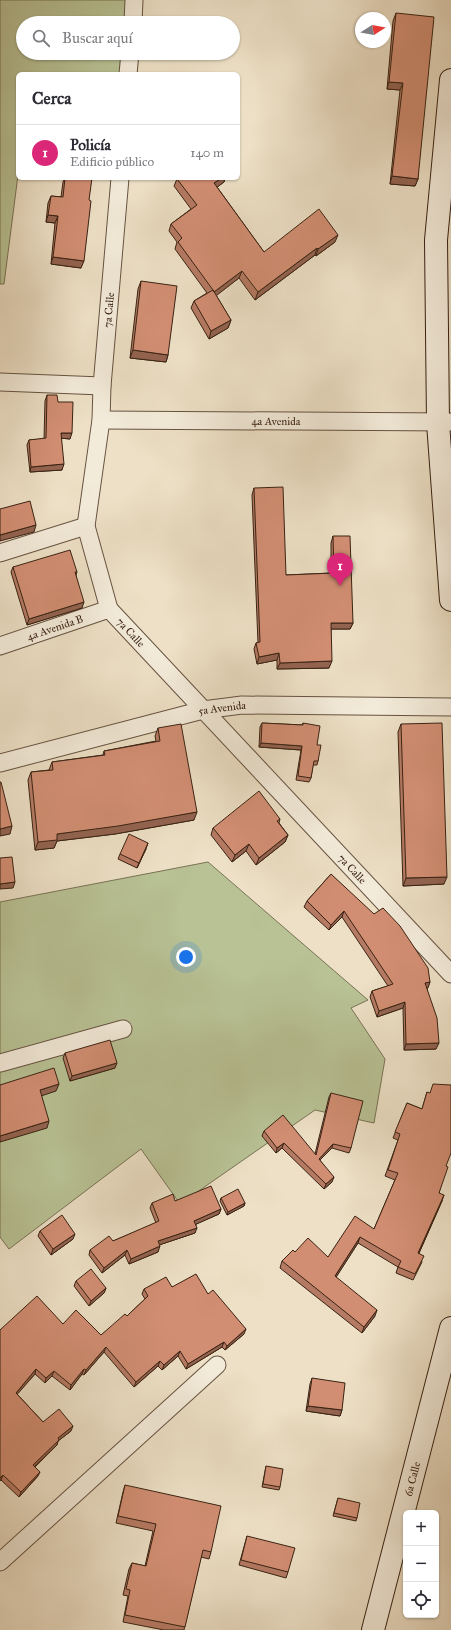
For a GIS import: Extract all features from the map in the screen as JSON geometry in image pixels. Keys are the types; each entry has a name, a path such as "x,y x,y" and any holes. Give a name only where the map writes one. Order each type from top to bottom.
{"main road":[{"path":"451,80 436,240 451,600"},
{"name":"6a Calle","path":"373,1630 451,1328"}],"street":[{"path":"133,16 134,0"},
{"path":"128,72 129,60"},
{"name":"7a Calle","path":"120,180 102,386 101,420 86,526 109,609 451,974"},
{"path":"0,382 102,386"},
{"name":"4a Avenida","path":"101,420 444,422"},
{"path":"0,553 86,526"},
{"name":"4a Avenida B","path":"0,646 109,609"},
{"name":"5a Avenida","path":"0,762 203,710 242,705 451,706"},
{"path":"0,1064 123,1029"},
{"path":"0,1562 217,1365"}],"green space":[{"path":"0,0 131,0 129,16 16,16 16,60 123,60 122,72 16,72 16,180 17,180 4,284 0,284"},
{"path":"208,862 368,1000 351,1008 385,1059 374,1123 315,1110 180,1204 141,1149 9,1249 0,1237 0,902"}],"building":[{"path":"396,13 434,17 418,179 392,176 403,83 389,82"},
{"path":"65,180 92,180 89,200 91,201 84,261 53,257 58,216 48,215 51,196 63,197"},
{"path":"178,180 219,180 214,183 264,252 319,209 338,235 318,249 317,248 258,292 242,271 214,292 231,320 211,331 194,301 213,290 178,242 182,238 171,224 197,205"},
{"path":"141,281 177,286 168,355 133,350"},
{"path":"47,395 57,395 58,402 73,402 72,433 61,433 64,464 31,467 29,440 46,438"},
{"path":"283,487 286,575 334,573 333,536 350,536 353,623 331,623 332,661 280,663 279,653 259,657 256,643 260,642 254,488"},
{"path":"30,501 36,525 0,535 0,509"},
{"path":"70,550 84,602 29,619 13,567"},
{"path":"262,723 303,725 303,723 320,726 317,745 321,745 318,761 314,761 311,778 298,776 302,746 261,743"},
{"path":"442,723 447,877 406,878 401,724"},
{"path":"181,724 197,812 118,826 57,834 57,840 38,842 31,772 53,770 52,762 105,755 104,751 160,741 158,728"},
{"path":"0,782 12,826 0,829"},
{"path":"259,791 280,819 277,821 288,835 259,858 249,844 235,855 213,828"},
{"path":"129,834 148,843 139,863 120,854"},
{"path":"12,857 15,882 0,884 0,858"},
{"path":"331,874 374,914 383,908 400,926 428,968 430,982 425,983 437,1018 439,1043 406,1044 405,1002 379,1011 372,991 393,984 344,911 331,925 307,901"},
{"path":"110,1040 117,1063 72,1076 65,1053"},
{"path":"54,1068 59,1084 40,1090 49,1121 0,1136 0,1085"},
{"path":"433,1084 451,1085 451,1153 439,1193 444,1195 418,1253 424,1256 415,1274 398,1267 401,1261 360,1237 335,1276 377,1310 364,1327 282,1261 293,1250 295,1252 308,1238 328,1257 355,1216 374,1229 398,1173 388,1170 400,1134 395,1132 407,1103 422,1109 427,1092 430,1093"},
{"path":"331,1093 363,1101 351,1148 333,1144 319,1159 334,1177 326,1184 284,1143 277,1148 264,1131 283,1115 316,1155"},
{"path":"211,1186 221,1209 194,1221 197,1228 158,1241 160,1246 131,1259 127,1250 104,1268 90,1250 109,1236 113,1241 159,1221 152,1203 173,1194 175,1201"},
{"path":"238,1189 245,1203 228,1212 221,1198"},
{"path":"62,1215 75,1234 53,1249 40,1231"},
{"path":"91,1269 106,1288 91,1301 76,1281"},
{"path":"196,1274 208,1294 213,1290 246,1329 227,1346 224,1342 188,1364 180,1351 164,1365 160,1361 136,1382 106,1347 86,1370 84,1369 71,1385 54,1371 46,1378 36,1369 16,1393 43,1422 59,1409 73,1426 58,1438 59,1440 33,1465 40,1472 21,1492 3,1475 0,1478 0,1330 37,1296 63,1324 76,1310 101,1335 125,1314 127,1316 148,1296 144,1289 166,1277 172,1287"},
{"path":"312,1378 345,1383 342,1410 308,1406"},
{"path":"266,1466 283,1469 280,1487 263,1484"},
{"path":"125,1485 221,1506 211,1552 203,1550 185,1627 125,1615 130,1590 126,1589 132,1563 146,1566 156,1524 118,1516"},
{"path":"338,1498 360,1503 357,1518 334,1513"},
{"path":"247,1536 295,1548 288,1572 241,1560"}],"place":[{"name":"Policía","path":"340,586"}]}
